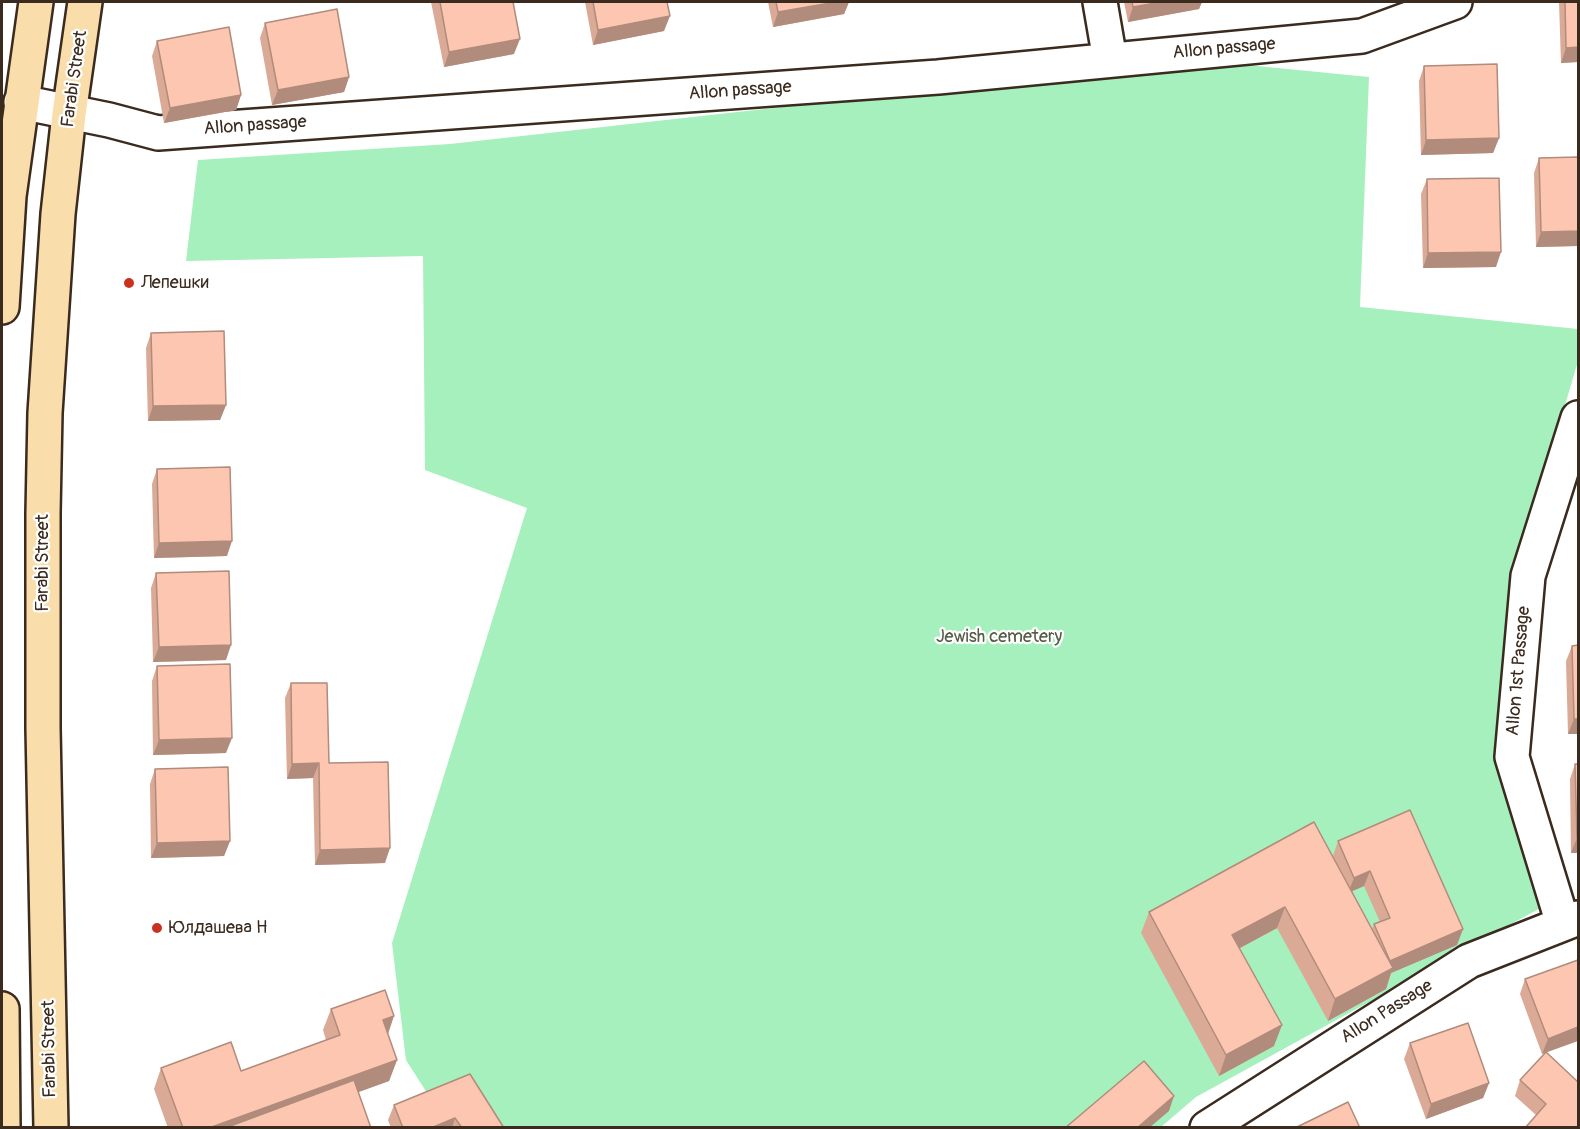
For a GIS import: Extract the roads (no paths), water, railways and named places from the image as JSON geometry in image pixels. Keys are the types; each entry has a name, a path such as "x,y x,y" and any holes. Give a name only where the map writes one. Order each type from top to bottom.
{"main road":[{"path":"2,307 9,196 36,2"},
{"name":"Farabi Street","path":"51,1128 43,728 43,513 50,314 58,214 85,2"},
{"path":"2,1009 3,1128"}],"street":[{"path":"1100,2 1110,60"},
{"name":"Allon passage","path":"21,102 69,114 109,120 158,133 938,77 1362,36 1453,2"},
{"name":"Allon 1st Passage","path":"1571,921 1512,757 1528,576 1578,418"},
{"name":"Allon Passage","path":"1207,1128 1469,961 1571,921"}],"place":[{"name":"Лепешки","path":"129,283"},
{"name":"Юлдашева Н","path":"157,928"}],"park label":[{"name":"Jewish cemetery","path":"999,637"}]}
